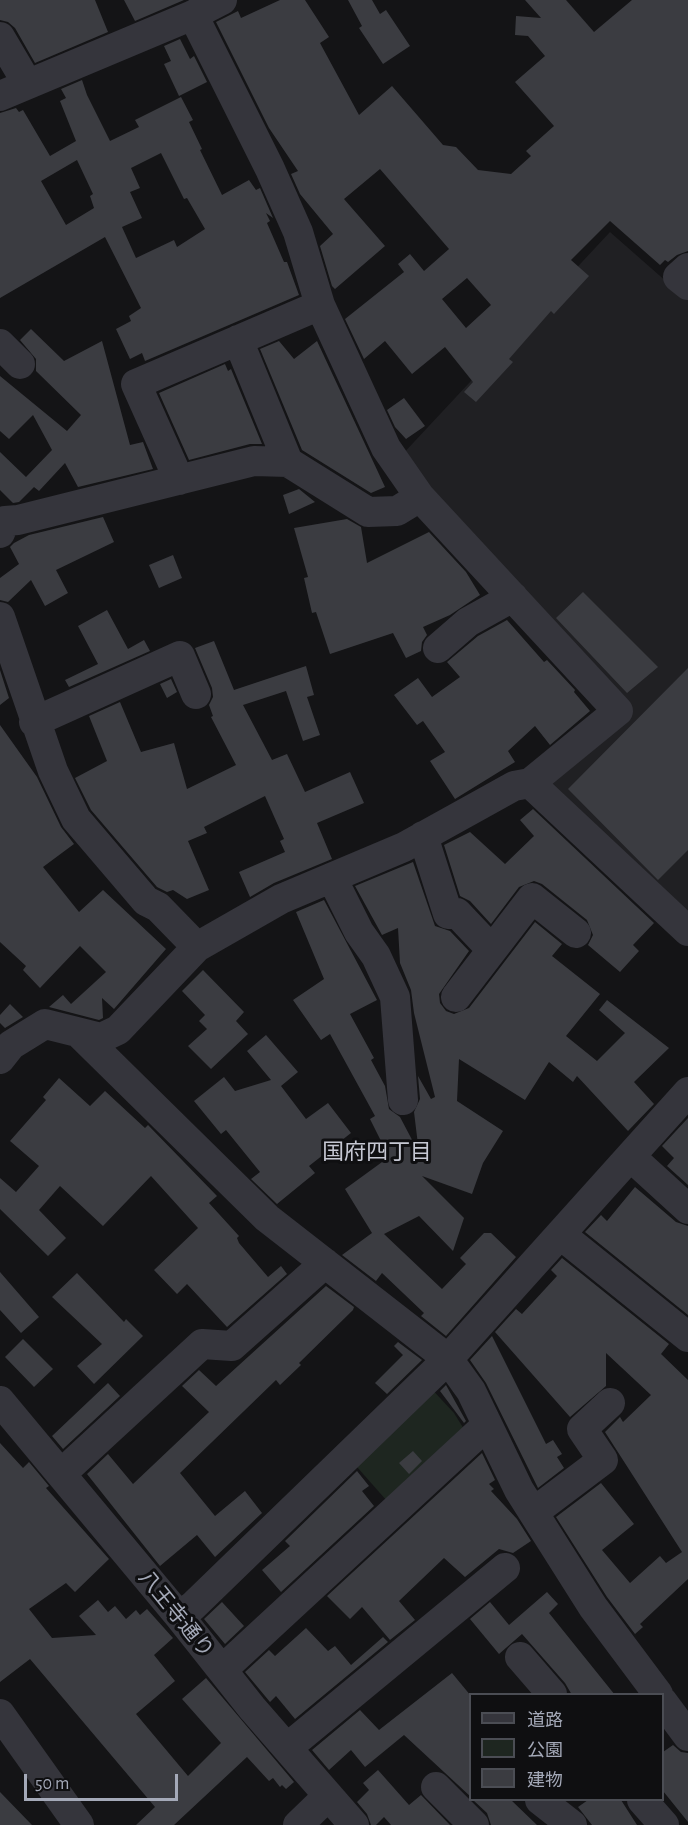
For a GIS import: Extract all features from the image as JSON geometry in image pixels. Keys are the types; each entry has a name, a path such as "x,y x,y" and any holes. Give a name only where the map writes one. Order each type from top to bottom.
{"street":[{"path":"0,96 193,15 222,0"},
{"path":"0,1059 11,1046 45,1024 101,1038 118,1030 197,947 281,899 404,848 514,786 530,783 618,711 420,497 386,448 320,305 298,232 275,180 193,15"},
{"path":"0,37 27,83"},
{"path":"688,268 678,277 688,285"},
{"path":"179,480 136,384 320,305"},
{"path":"238,340 288,462"},
{"path":"2,523 254,460 288,462 368,512 397,511 420,497"},
{"path":"438,648 468,622 513,597"},
{"path":"0,617 34,722 53,771 76,819 146,901 158,907 197,947"},
{"path":"34,722 180,656 196,694"},
{"path":"530,783 688,931"},
{"path":"423,836 448,914 457,913 492,950"},
{"path":"332,878 358,932 376,956 395,997 403,1100"},
{"path":"456,997 532,898 576,933"},
{"path":"79,1033 267,1218 448,1359 471,1390 519,1490 593,1608 657,1693"},
{"path":"179,1616 193,1606 448,1359 688,1092"},
{"path":"631,1157 688,1209"},
{"path":"561,1235 688,1337"},
{"path":"61,1474 202,1344 232,1346 325,1263"},
{"name":"八王寺通り","path":"0,1401 286,1748 354,1825"},
{"path":"534,1512 603,1460 582,1429 610,1403"},
{"path":"222,1670 488,1425"},
{"path":"286,1748 505,1568"},
{"path":"520,1657 550,1693"},
{"path":"664,1702 688,1736"},
{"path":"0,1714 79,1825"},
{"path":"436,1787 474,1825"},
{"path":"298,1825 328,1796"},
{"path":"541,1801 572,1825"},
{"path":"643,1801 664,1825"}],"shaded area":[{"path":"610,232 676,290 688,297 688,923 538,778 626,711 400,457"}],"green space":[{"path":"427,1384 454,1413 467,1434 387,1501 349,1458"}],"building":[{"path":"0,0 95,0 108,32 35,63 15,28 8,22 0,20"},
{"path":"124,0 184,0 135,21"},
{"path":"280,0 305,0 329,37 320,43 359,115 392,86 443,145 456,147 478,170 511,174 531,156 526,151 554,126 515,82 545,56 528,36 515,35 516,16 541,18 525,0 566,0 594,32 632,0 688,0 688,251 668,262 665,260 660,265 610,221 571,260 589,276 554,314 551,311 509,359 513,362 476,402 464,392 473,382 445,347 412,374 385,341 364,359 345,319 404,272 398,264 410,254 424,271 449,249 380,169 344,199 385,246 335,289 332,286 320,246 333,234 300,194 291,174 298,171 269,128 216,22 238,11 241,18","holes":["467,278 491,305 466,328 442,299"]},
{"path":"348,0 372,0 380,14 386,10 410,46 383,64 359,28 362,26"},
{"path":"180,39 190,59 194,56 207,82 179,96 164,64 171,61 164,46"},
{"path":"82,80 110,141 139,127 135,120 181,97 193,120 189,122 202,149 200,150 222,195 249,180 256,190 260,188 273,218 266,213 270,221 267,223 284,262 287,262 299,295 145,361 142,353 130,359 116,329 131,321 129,316 141,308 105,237 0,298 0,113 16,108 19,112 23,110 50,156 76,141 60,101 66,98 61,89","holes":["161,153 184,199 187,198 205,229 177,247 174,240 136,258 122,227 142,218 130,192 140,188 131,168","77,160 93,194 90,196 94,208 66,225 41,181"]},
{"path":"31,329 64,361 102,341 130,445 143,442 153,469 78,487 65,463 39,491 34,487 19,502 13,503 0,490 0,452 26,477 52,450 33,415 9,439 0,431 0,376 67,431 81,415 36,371 36,359 20,340"},
{"path":"279,341 294,359 317,341 385,487 371,493 302,450 260,349"},
{"path":"225,364 228,371 231,369 262,444 250,444 189,460 159,393"},
{"path":"404,398 425,426 406,439 395,427 387,410"},
{"path":"299,489 315,502 289,514 283,495"},
{"path":"103,517 114,542 56,570 68,593 45,606 31,580 8,602 0,600 0,578 19,564 10,547 14,543 29,535"},
{"path":"347,519 361,527 367,563 429,532 466,572 480,595 450,615 423,627 427,635 422,642 421,651 406,658 393,633 330,654 316,612 312,613 304,578 308,577 294,528"},
{"path":"173,555 182,578 159,588 149,565"},
{"path":"583,592 658,667 627,693 556,618"},
{"path":"107,610 128,649 144,640 150,651 69,687 65,680 98,664 78,626"},
{"path":"507,620 544,662 547,660 575,690 574,692 590,711 550,745 535,726 508,751 515,762 455,799 430,761 445,752 423,721 417,725 394,695 418,678 432,697 460,677 447,662 478,636"},
{"path":"214,641 234,690 306,666 314,695 307,697 320,735 303,741 286,691 243,705 272,760 287,754 305,792 350,772 364,803 317,823 332,859 274,883 250,897 239,872 285,852 280,841 284,839 265,796 204,827 207,833 188,841 209,890 187,899 173,890 167,892 157,887 91,810 75,778 107,761 89,716 120,702 141,752 174,743 187,789 236,765 211,717 213,716 209,705 213,697 212,688 195,648"},
{"path":"688,668 688,850 658,880 568,789"},
{"path":"0,670 9,698 0,705"},
{"path":"171,679 177,692 167,698 160,684"},
{"path":"0,725 37,777 61,827 74,844 43,867 79,912 103,890 166,949 114,1009 102,998 103,1018 99,1020 49,1007 63,995 71,1004 106,972 80,946 40,988 23,970 26,966 0,942"},
{"path":"533,809 654,923 633,945 639,951 620,972 588,945 593,935 587,920 542,884 534,881 519,887 491,924 470,901 460,896 444,845 470,832 505,864 534,836 520,820"},
{"path":"413,862 435,926 450,931 469,951 439,994 440,1003 446,1011 454,1014 469,1008 535,922 562,944 552,956 600,994 566,1036 597,1061 625,1033 599,1010 607,1000 669,1048 634,1082 654,1104 628,1131 577,1076 573,1082 549,1062 525,1100 459,1059 457,1101 503,1131 483,1163 472,1194 422,1176 464,1218 453,1251 419,1216 384,1234 442,1289 466,1264 460,1258 484,1233 491,1233 516,1257 446,1336 421,1316 424,1313 382,1273 376,1281 342,1255 372,1233 345,1189 389,1157 370,1119 375,1116 330,1034 321,1040 293,1000 324,979 296,912 324,900 377,1000 350,1014 374,1058 371,1060 385,1086 389,1109 400,1117 419,1153 414,1112 420,1099 418,1076 431,1099 435,1097 414,1013 411,990 400,963 398,928 382,935 355,886"},
{"path":"203,970 244,1012 236,1021 248,1034 211,1069 188,1046 207,1029 199,1021 205,1015 182,991"},
{"path":"10,1004 23,1017 5,1028 0,1023 0,1015"},
{"path":"266,1035 298,1072 281,1086 306,1119 328,1103 351,1133 309,1166 315,1173 277,1204 251,1179 260,1172 226,1130 221,1134 194,1101 224,1077 235,1091 271,1080 247,1051"},
{"path":"59,1078 90,1106 105,1091 145,1128 148,1125 217,1196 209,1203 239,1236 237,1238 239,1243 268,1277 281,1266 287,1274 227,1327 187,1284 177,1294 154,1270 198,1228 151,1176 103,1226 60,1186 39,1210 66,1238 48,1256 0,1209 0,1178 16,1192 39,1166 10,1141 46,1100 43,1097"},
{"path":"688,1118 688,1185 667,1166 674,1158 662,1146"},
{"path":"635,1187 676,1222 688,1226 688,1315 585,1232 601,1215 607,1221"},
{"path":"562,1258 669,1344 661,1354 688,1380 688,1579 640,1624 643,1627 635,1634 607,1597 556,1517 601,1483 634,1524 602,1550 630,1583 660,1556 666,1563 682,1552 605,1432 620,1417 623,1422 651,1395 606,1353 606,1386 570,1417 495,1332 516,1309 522,1314 557,1276 551,1270"},
{"path":"0,1272 39,1317 21,1333 0,1310"},
{"path":"77,1273 124,1322 126,1319 143,1336 94,1384 77,1366 102,1344 52,1297"},
{"path":"326,1286 354,1307 353,1310 280,1385 276,1380 180,1473 215,1516 245,1491 262,1513 215,1557 197,1535 160,1566 87,1474 108,1454 133,1484 209,1412 182,1386 199,1370 216,1386"},
{"path":"492,1336 546,1444 553,1440 562,1454 557,1457 564,1468 538,1488 486,1383 470,1360"},
{"path":"23,1339 53,1369 34,1387 5,1357"},
{"path":"398,1342 422,1360 387,1394 375,1383 403,1355 394,1346"},
{"path":"108,1383 120,1396 63,1449 52,1436"},
{"path":"446,1385 466,1421 464,1423 440,1391"},
{"path":"0,1443 23,1468 29,1462 49,1486 46,1488 109,1559 75,1592 66,1583 29,1609 52,1638 96,1635 79,1616 98,1600 108,1612 115,1606 126,1619 136,1610 140,1615 147,1609 173,1638 154,1655 175,1681 136,1714 188,1776 221,1743 182,1699 206,1678 294,1782 286,1789 282,1785 280,1787 273,1778 269,1781 247,1757 174,1825 136,1825 155,1807 30,1659 0,1682"},
{"path":"413,1451 422,1461 409,1474 399,1463"},
{"path":"482,1453 495,1480 489,1484 494,1489 491,1491 517,1519 531,1541 513,1553 499,1549 465,1577 444,1558 399,1601 415,1620 390,1640 362,1607 350,1619 327,1596"},
{"path":"357,1471 369,1486 362,1491 374,1506 281,1592 262,1570 290,1546 285,1541"},
{"path":"547,1592 558,1604 549,1613 613,1693 571,1693 565,1683 522,1634 499,1654 470,1619 490,1602 509,1625"},
{"path":"222,1602 244,1626 225,1644 204,1619"},
{"path":"306,1628 328,1651 335,1646 351,1665 383,1637 388,1642 295,1719 276,1696 270,1702 245,1672 269,1650 275,1656"},
{"path":"452,1673 469,1694 469,1795 404,1735 365,1767 351,1750 329,1770 312,1750 360,1710 379,1730"},
{"path":"673,1745 681,1752 688,1753 688,1822 664,1792 664,1751"},
{"path":"378,1770 409,1805 421,1795 450,1825 391,1825 384,1817 376,1825 371,1825 367,1814 357,1802 369,1790 363,1783"},
{"path":"0,1792 32,1825 0,1825"},
{"path":"474,1801 512,1801 537,1825 491,1825 487,1813"},
{"path":"587,1801 622,1801 637,1825 592,1825 578,1807"}],"district":[{"name":"国府四丁目","path":"377,1152"}]}
